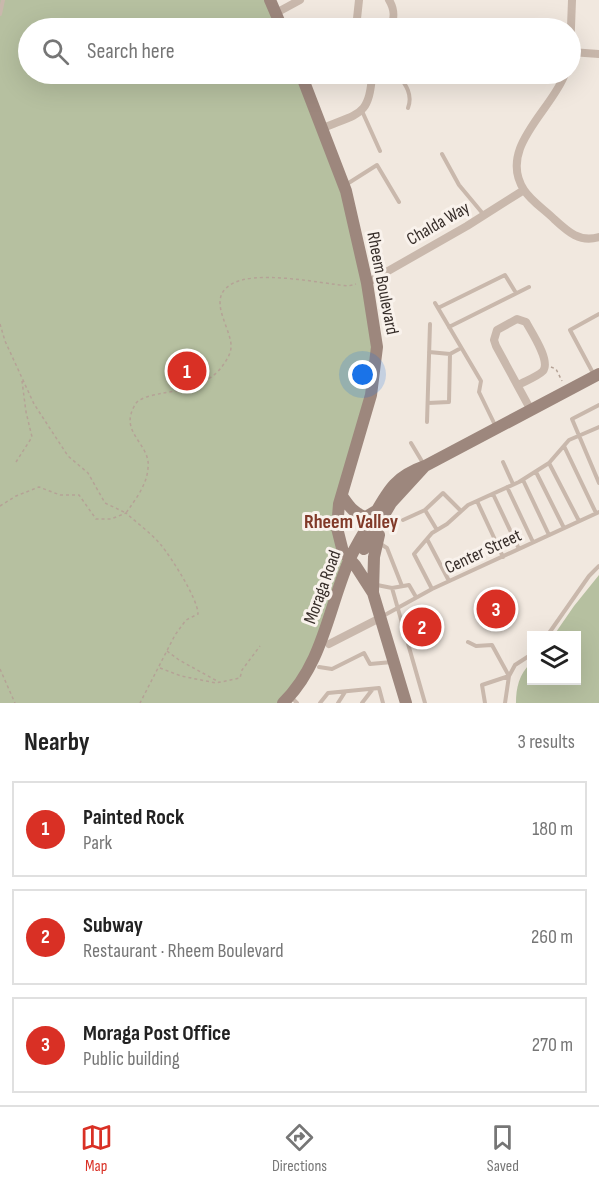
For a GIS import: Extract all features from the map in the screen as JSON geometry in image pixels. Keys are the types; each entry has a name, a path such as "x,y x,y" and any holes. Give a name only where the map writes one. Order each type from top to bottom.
{"main road":[{"name":"Rheem Boulevard","path":"305,84 344,186 377,347 373,385 342,496 337,528 343,552 374,589 380,618 406,703"},
{"name":"Moraga Road","path":"292,701 319,649 352,562 380,515 393,485 407,473 425,466 597,375"},
{"path":"342,496 358,515 366,517 380,515 373,570 374,589"},
{"name":"Moraga Road","path":"292,701 312,680 329,644 352,562"}],"street":[{"path":"275,4 300,0"},
{"path":"357,18 359,0"},
{"path":"572,0 572,18"},
{"path":"390,1 394,18"},
{"path":"581,53 599,54"},
{"path":"323,128 362,111 371,94 372,84"},
{"path":"559,84 520,146 517,171 524,190 560,225 578,238 599,237"},
{"name":"Chalda Way","path":"363,283 524,190"},
{"path":"518,385 541,373 545,368 546,359 526,322 517,319 497,330 494,340 531,410"},
{"path":"329,644 380,618"}],"lane":[{"path":"0,14 3,0"},
{"path":"404,84 411,100 408,108"},
{"path":"362,111 380,151"},
{"path":"442,154 459,185 484,215"},
{"path":"344,186 377,165 399,202"},
{"path":"438,308 505,274 516,293"},
{"path":"449,327 529,286"},
{"path":"435,303 481,381 479,392 497,428"},
{"path":"597,375 570,330 599,314"},
{"path":"427,422 430,324"},
{"path":"429,352 450,354 461,348"},
{"path":"428,402 449,402 450,354"},
{"path":"599,405 572,419 599,483"},
{"path":"432,590 414,554 427,539 477,501 523,480 549,463 569,440 599,427"},
{"path":"411,443 425,466"},
{"path":"564,446 597,512"},
{"path":"503,462 513,484"},
{"path":"549,463 579,521"},
{"path":"536,472 564,528"},
{"path":"523,480 549,535"},
{"path":"507,487 533,542"},
{"path":"403,520 425,510 443,494 461,511"},
{"path":"493,494 519,549"},
{"path":"477,501 502,556"},
{"path":"425,510 437,530"},
{"name":"Center Street","path":"380,618 416,597 597,512"},
{"path":"427,539 449,581"},
{"path":"376,541 387,548 402,586"},
{"path":"552,631 599,566"},
{"path":"374,589 409,585 416,597"},
{"path":"392,588 425,703"},
{"path":"468,642 477,646 492,645 509,676"},
{"path":"319,667 332,669 364,653 370,664 393,661"},
{"path":"505,703 509,676 515,664 527,656"},
{"path":"484,703 482,685 509,676"},
{"path":"320,703 328,693 379,688 383,703"},
{"path":"362,703 372,689"},
{"path":"338,703 345,691"}],"path":[{"path":"0,506 16,496 39,487 60,495 79,495 96,519 111,519 126,513 136,499 148,468 147,456 129,425 132,413 137,402 149,396 185,389 203,382 219,371 229,358 231,344 220,306 224,292 229,285 243,279 264,277 348,286 363,283"},
{"path":"0,324 5,341 34,404 68,456 88,472 105,503 126,513 160,544 175,565 198,608 198,614 186,620 167,651 140,703"},
{"path":"545,364 556,369 562,381"},
{"path":"16,462 32,437 26,412 22,377"},
{"path":"159,667 181,676 220,683 240,678 242,670 260,646"},
{"path":"167,651 220,683"},
{"path":"0,669 15,703"}],"green space":[{"path":"0,0 270,0 278,18 18,18 18,84 305,84 346,191 377,347 337,518 349,560 319,649 283,703 0,703"},
{"path":"599,575 599,703 516,703 519,682 527,668 527,685 581,685 581,631 557,631"}],"place":[{"name":"Painted Rock","path":"187,371"},
{"name":"Moraga Post Office","path":"496,609"},
{"name":"Subway","path":"422,627"}],"district":[{"name":"Rheem Valley","path":"351,521"}]}
